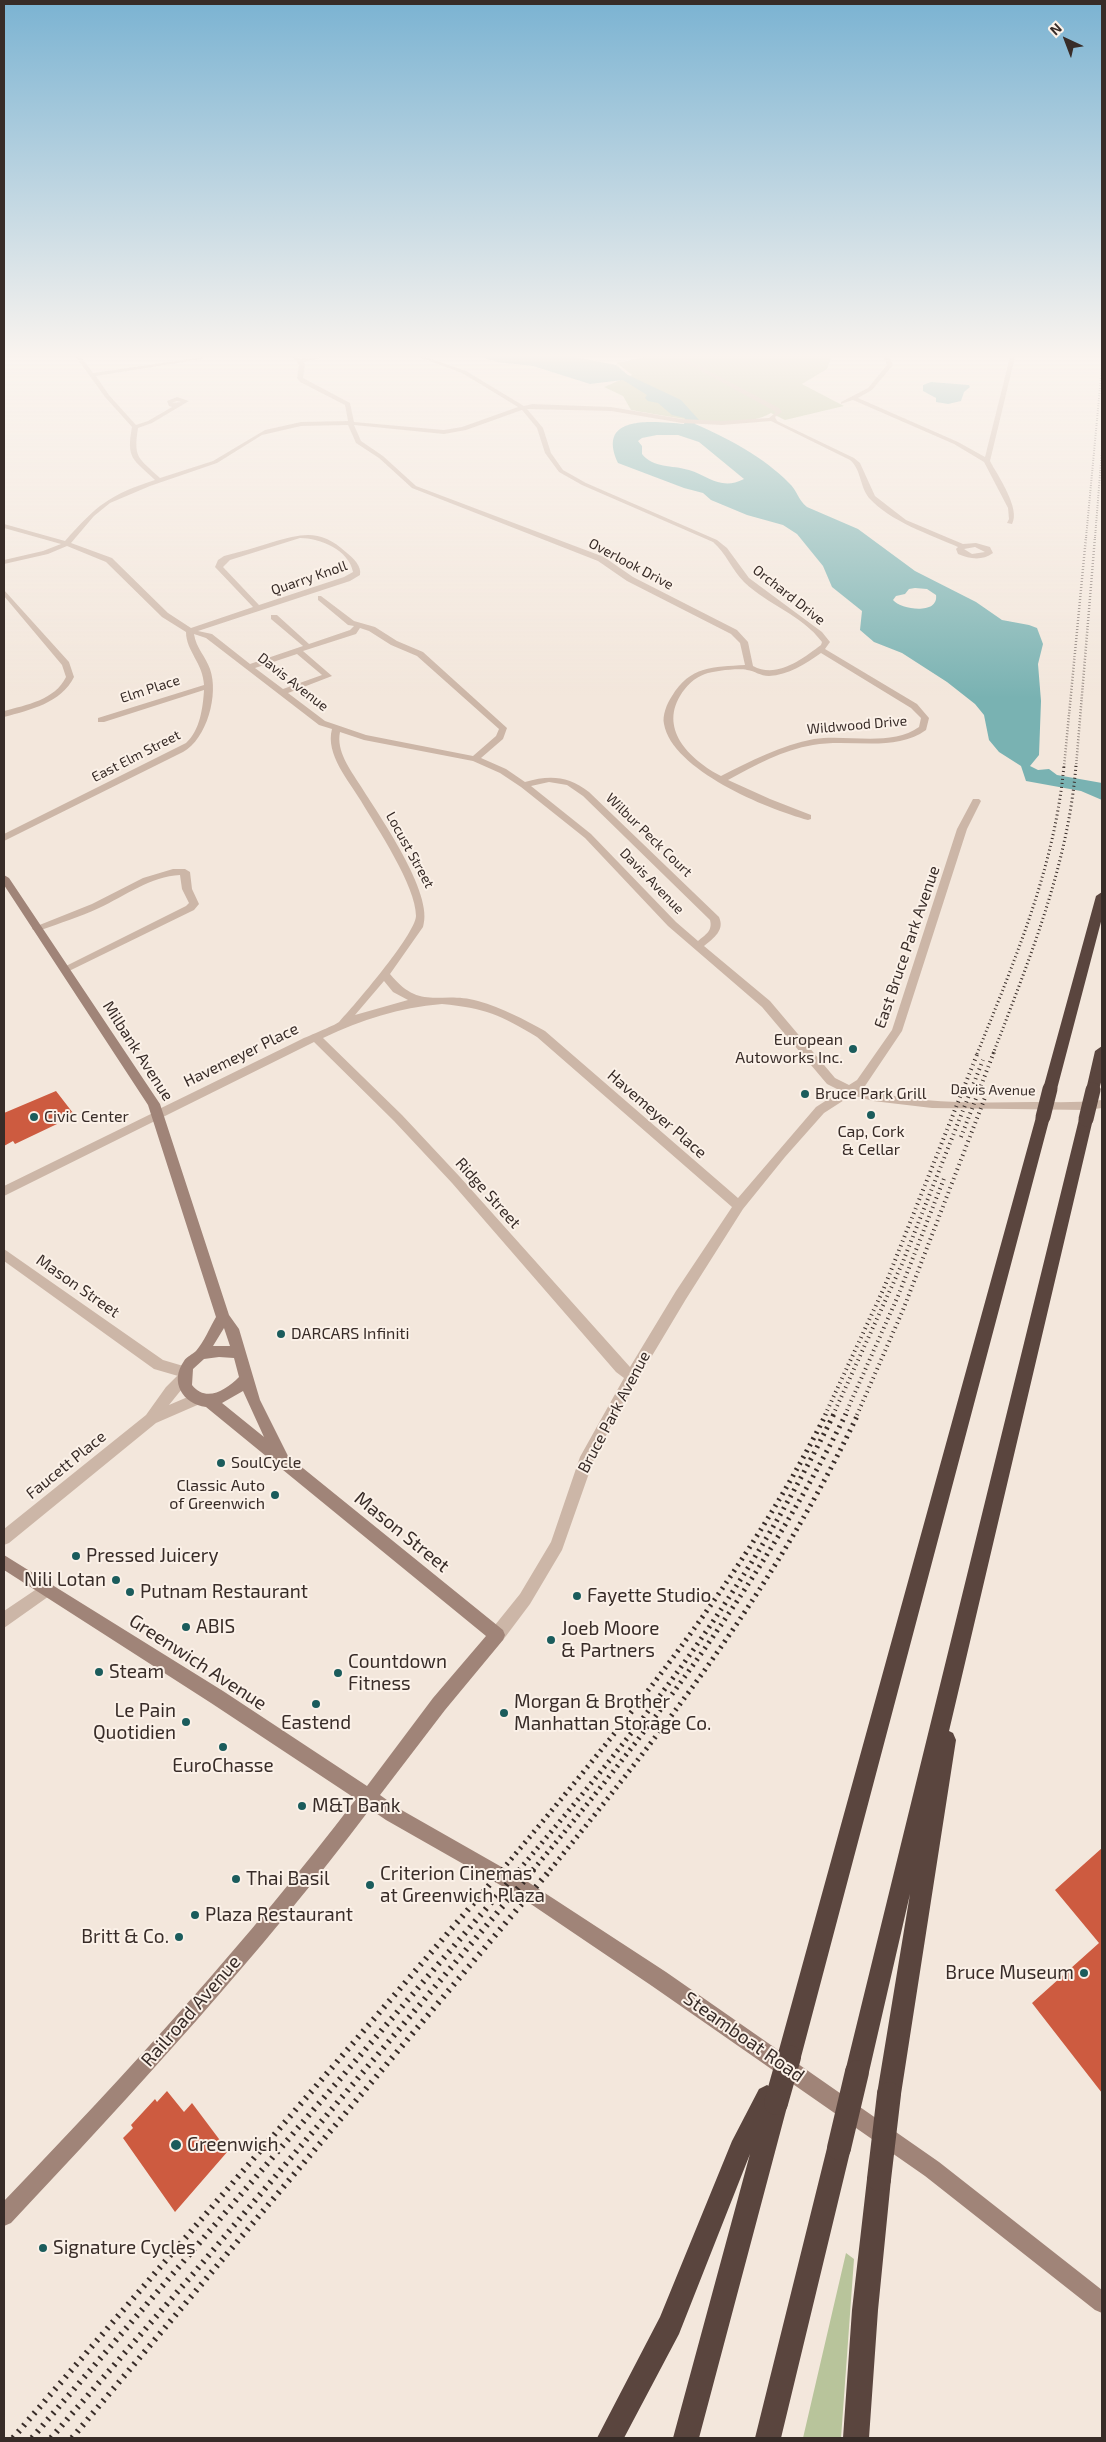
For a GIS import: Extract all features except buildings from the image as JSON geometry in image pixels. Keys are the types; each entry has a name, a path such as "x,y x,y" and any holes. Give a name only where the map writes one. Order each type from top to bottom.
{"highway":[{"path":"686,2438 772,2100 789,2057 1102,896"},
{"path":"768,2438 965,1623 1096,1109 1093,1090 1102,1051"},
{"path":"856,2438 865,2310 890,2094 965,1623"},
{"path":"610,2438 670,2325 740,2149 772,2100"}],"main road":[{"name":"Milbank Avenue","path":"4,878 159,1114 223,1317 232,1328 239,1353"},
{"path":"201,1354 223,1317"},
{"path":"184,1375 189,1363 201,1354 213,1350 239,1353"},
{"name":"Mason Street","path":"239,1353 260,1416 282,1459"},
{"name":"Mason Street","path":"184,1375 188,1392 203,1400 261,1446 282,1459 497,1636"},
{"path":"203,1400 221,1399 234,1392 247,1379"},
{"name":"Greenwich Avenue","path":"4,1562 217,1697 369,1798"},
{"name":"Bruce Park Avenue","path":"369,1798 439,1704 497,1636"},
{"name":"Railroad Avenue","path":"4,2216 114,2100 311,1873 369,1798"},
{"name":"Steamboat Road","path":"369,1798 413,1827 522,1888 746,2038 932,2170 1102,2303"}],"street":[{"path":"149,471 159,480"},
{"path":"4,562 67,543 88,519 106,503 159,480 187,471"},
{"name":"Overlook Drive","path":"396,471 408,484 422,492 473,509 601,559 637,583 734,632 744,642 749,667"},
{"name":"Orchard Drive","path":"561,471 584,484 699,533 724,547 749,583 823,637 826,642 820,649"},
{"path":"860,471 872,497 904,521 962,546"},
{"path":"992,471 1011,508 1012,518 1010,523"},
{"path":"4,526 67,543 109,560 151,604 190,631"},
{"name":"Quarry Knoll","path":"190,631 205,628 258,608 347,579 357,573 358,570 328,541 308,536 285,539 221,562 219,567 221,570 258,608"},
{"path":"4,592 66,664 70,677 66,686 51,697 4,714"},
{"path":"321,598 351,623 372,629 394,643 420,654 503,728 500,737 474,759"},
{"path":"274,618 308,647"},
{"path":"249,667 353,632 358,626"},
{"name":"Davis Avenue","path":"190,631 209,636 315,719 336,730 474,759 489,764 524,784 588,836 647,900 766,1004 831,1081 850,1091 875,1097 948,1105 1096,1109"},
{"name":"East Elm Street","path":"4,838 189,745 195,740 202,723 208,686 207,670 189,638 190,631"},
{"path":"808,817 736,790 697,765 668,730 666,720 668,709 683,684 695,674 708,670 749,667 758,672 782,671 820,649"},
{"name":"Wildwood Drive","path":"721,780 779,752 806,743 831,739 864,740 906,737 923,728 926,718 914,706 820,649"},
{"path":"281,692 328,676 297,650"},
{"name":"Elm Place","path":"101,720 208,686"},
{"name":"Locust Street","path":"336,730 334,738 340,757 420,900 420,922 361,1004 338,1026"},
{"name":"Wilbur Peck Court","path":"524,784 556,778 574,784 586,794 715,919 718,925 716,931 698,946"},
{"name":"East Bruce Park Avenue","path":"850,1091 861,1083 897,1032 962,829 976,801"},
{"path":"37,928 84,911 145,880 178,871 185,872 187,889 194,904 190,908 65,969"},
{"name":"Havemeyer Place","path":"384,974 403,995 422,1001"},
{"name":"Havemeyer Place","path":"4,1191 338,1026 386,1008 422,1001 478,1003 494,1007 526,1023 739,1206"},
{"name":"Ridge Street","path":"315,1037 398,1118 456,1180 615,1361 631,1376"},
{"name":"Bruce Park Avenue","path":"497,1636 525,1599 557,1545 587,1457 631,1376 681,1295 739,1206 780,1154 820,1110 850,1091"},
{"name":"Mason Street","path":"4,1254 160,1365 184,1375"},
{"name":"Faucett Place","path":"4,1538 151,1419 184,1375"},
{"name":"Faucett Place","path":"151,1419 203,1400"},
{"path":"4,1620 47,1589"}],"green space":[{"path":"846,2253 854,2259 841,2438 803,2438"}],"water":[{"path":"639,471 691,471 715,481 729,484 744,479 734,471 776,471 792,486 807,507 858,529 915,571 976,602 1002,620 1037,628 1043,644 1038,664 1041,701 1039,755 1030,766 1038,770 1049,769 1057,775 1102,783 1102,800 1081,791 1026,781 1021,766 999,752 989,740 984,715 975,704 947,682 902,653 874,642 860,630 862,611 832,587 823,566 797,534 783,525 747,515 711,500 703,493","holes":["909,589 927,589 936,595 932,606 926,608 911,608 893,600 896,596 905,594"]}],"railway":[{"path":"1086,538 1092,471"},
{"path":"1095,538 1100,471"},
{"path":"1064,767 1086,537"},
{"path":"1076,767 1095,537"},
{"path":"977,1054 1019,948 1043,876 1052,840 1064,765"},
{"path":"993,1054 1033,948 1056,876 1072,803 1076,765"},
{"path":"825,1415 884,1288 978,1052"},
{"path":"961,1137 994,1052"},
{"path":"833,1415 902,1264 983,1060"},
{"path":"857,1415 903,1310 986,1095"},
{"path":"845,1415 898,1296 945,1176"},
{"path":"502,1870 591,1762 678,1651 757,1536 793,1476 826,1414"},
{"path":"519,1870 632,1733 685,1662 749,1567 775,1524 834,1414"},
{"path":"533,1870 620,1762 703,1651 779,1535 814,1475 846,1414"},
{"path":"550,1870 636,1762 718,1651 793,1536 827,1476 858,1414"},
{"path":"13,2438 503,1869"},
{"path":"32,2438 520,1869"},
{"path":"51,2438 199,2267 534,1869"},
{"path":"72,2438 551,1869"}],"place":[{"name":"European Autoworks Inc.","path":"853,1049"},
{"name":"Bruce Park Grill","path":"805,1094"},
{"name":"Cap, Cork & Cellar","path":"871,1115"},
{"name":"Civic Center","path":"34,1117"},
{"name":"DARCARS Infiniti","path":"281,1334"},
{"name":"SoulCycle","path":"221,1463"},
{"name":"Classic Auto of Greenwich","path":"275,1495"},
{"name":"Pressed Juicery","path":"76,1556"},
{"name":"Nili Lotan","path":"116,1580"},
{"name":"Putnam Restaurant","path":"130,1592"},
{"name":"Fayette Studio","path":"577,1596"},
{"name":"ABIS","path":"186,1627"},
{"name":"Joeb Moore & Partners","path":"551,1640"},
{"name":"Steam","path":"99,1672"},
{"name":"Countdown Fitness","path":"338,1673"},
{"name":"Eastend","path":"316,1704"},
{"name":"Morgan & Brother Manhattan Storage Co.","path":"504,1713"},
{"name":"Le Pain Quotidien","path":"186,1722"},
{"name":"EuroChasse","path":"223,1747"},
{"name":"M&T Bank","path":"302,1806"},
{"name":"Thai Basil","path":"236,1879"},
{"name":"Criterion Cinemas at Greenwich Plaza","path":"370,1885"},
{"name":"Plaza Restaurant","path":"195,1915"},
{"name":"Britt & Co.","path":"179,1937"},
{"name":"Bruce Museum","path":"1084,1973"},
{"name":"Greenwich","path":"176,2145"},
{"name":"Signature Cycles","path":"43,2248"}]}
